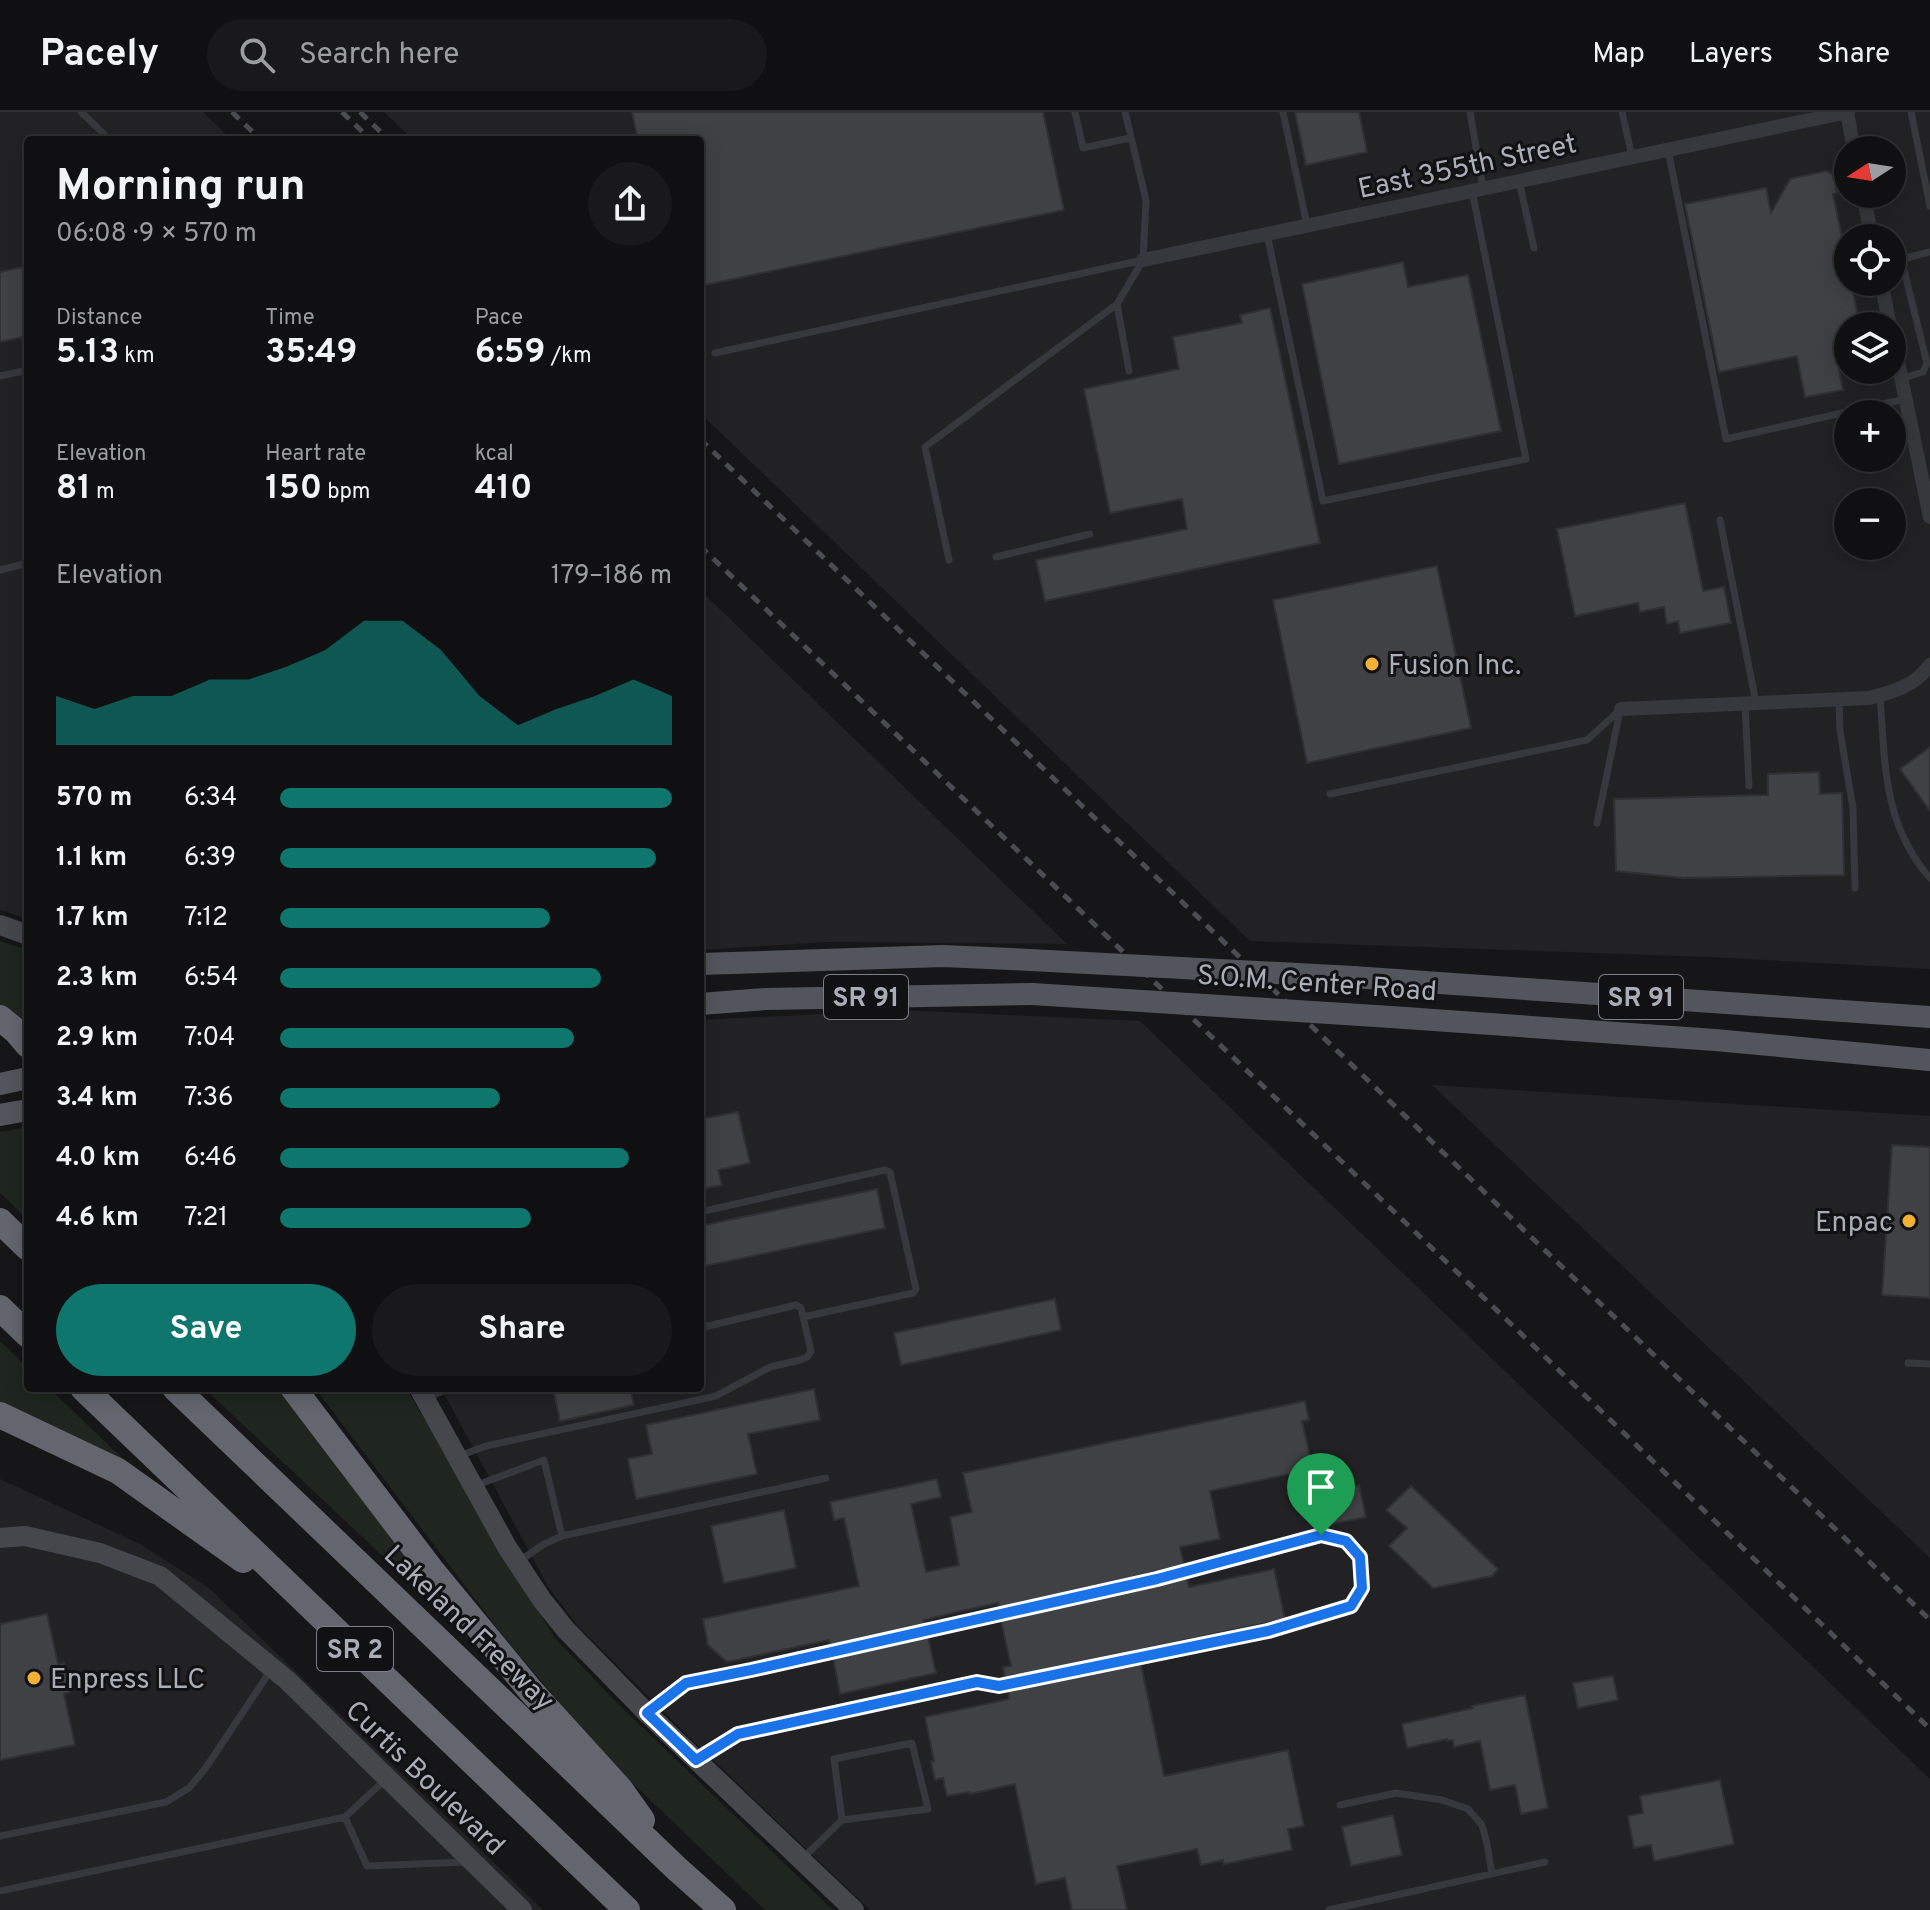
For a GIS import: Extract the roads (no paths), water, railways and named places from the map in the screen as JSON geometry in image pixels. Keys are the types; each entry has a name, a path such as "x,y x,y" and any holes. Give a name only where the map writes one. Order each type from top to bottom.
{"highway":[{"path":"0,1018 24,1040"},
{"path":"0,1221 24,1244"},
{"path":"0,1308 24,1331"},
{"name":"SR 2","path":"87,1392 627,1910"},
{"name":"Lakeland Freeway","path":"179,1392 723,1910"},
{"path":"296,1392 433,1572 531,1691 620,1789 676,1868"},
{"path":"0,1415 118,1471 316,1612"}],"main road":[{"name":"S.O.M. Center Road","path":"704,964 943,956 1353,977 1930,1017"},
{"name":"S.O.M. Center Road","path":"704,1004 766,999 1032,994 1715,1040 1930,1060"},
{"path":"0,1084 24,1079"}],"street":[{"name":"East 355th Street","path":"1143,260 1847,112"},
{"path":"1847,112 1851,136"},
{"path":"1902,384 1930,517"},
{"path":"1621,709 1869,698 1898,691 1928,675"},
{"path":"0,925 24,934"},
{"path":"422,1394 507,1547 566,1630 647,1713 854,1910"},
{"name":"Curtis Boulevard","path":"0,1538 25,1536 100,1553 160,1576 287,1680 522,1910"}],"lane":[{"path":"81,112 106,136"},
{"path":"1075,112 1083,148 1130,138"},
{"path":"949,560 925,447 1117,304 1143,260 1146,200 1125,112"},
{"path":"1283,112 1307,225"},
{"path":"1267,234 1323,501 1526,459 1478,190 1470,112"},
{"path":"1622,112 1632,157"},
{"path":"1911,112 1930,206"},
{"path":"1668,150 1726,439 1906,399"},
{"path":"1519,181 1534,248"},
{"path":"1906,377 1923,372 1927,363 1902,262 1906,258 1930,252"},
{"path":"715,353 1143,260"},
{"path":"1117,304 1129,371"},
{"path":"0,376 24,371"},
{"path":"1720,520 1750,703 1749,786"},
{"path":"996,557 1090,534"},
{"path":"0,570 24,564"},
{"path":"1880,696 1892,812 1917,864 1930,878"},
{"path":"1839,700 1840,731 1853,808 1855,888"},
{"path":"1330,794 1587,740 1621,709"},
{"path":"1597,823 1621,709"},
{"path":"704,1211 885,1170 890,1172 916,1289 913,1293 803,1317"},
{"path":"457,1457 486,1446 716,1396 770,1367 807,1357 811,1351 801,1308 796,1305 704,1327"},
{"path":"1908,1363 1930,1364"},
{"path":"474,1486 544,1460 562,1536"},
{"path":"518,1562 562,1536 826,1478"},
{"path":"647,1713 686,1683 1157,1579 1321,1535 1346,1541 1360,1557 1362,1588 1351,1606 1314,1618 1268,1631 999,1686 977,1682 738,1734 696,1760"},
{"path":"0,1836 166,1802 189,1788 273,1668"},
{"path":"801,1860 842,1820 928,1809 912,1743 834,1759 842,1820"},
{"path":"0,1891 345,1817 387,1778"},
{"path":"1340,1805 1396,1793 1442,1800 1468,1809 1482,1825 1492,1874"},
{"path":"345,1817 367,1866 472,1861"},
{"path":"1329,1910 1545,1862"}],"railway":[{"path":"232,112 257,136"},
{"path":"342,112 367,136"},
{"path":"360,112 385,136"},
{"path":"704,443 1930,1620"},
{"path":"704,550 1930,1729"}],"place":[{"name":"Fusion Inc.","path":"1372,664"},
{"name":"Enpac","path":"1909,1221"},
{"name":"Enpress LLC","path":"34,1678"}]}
